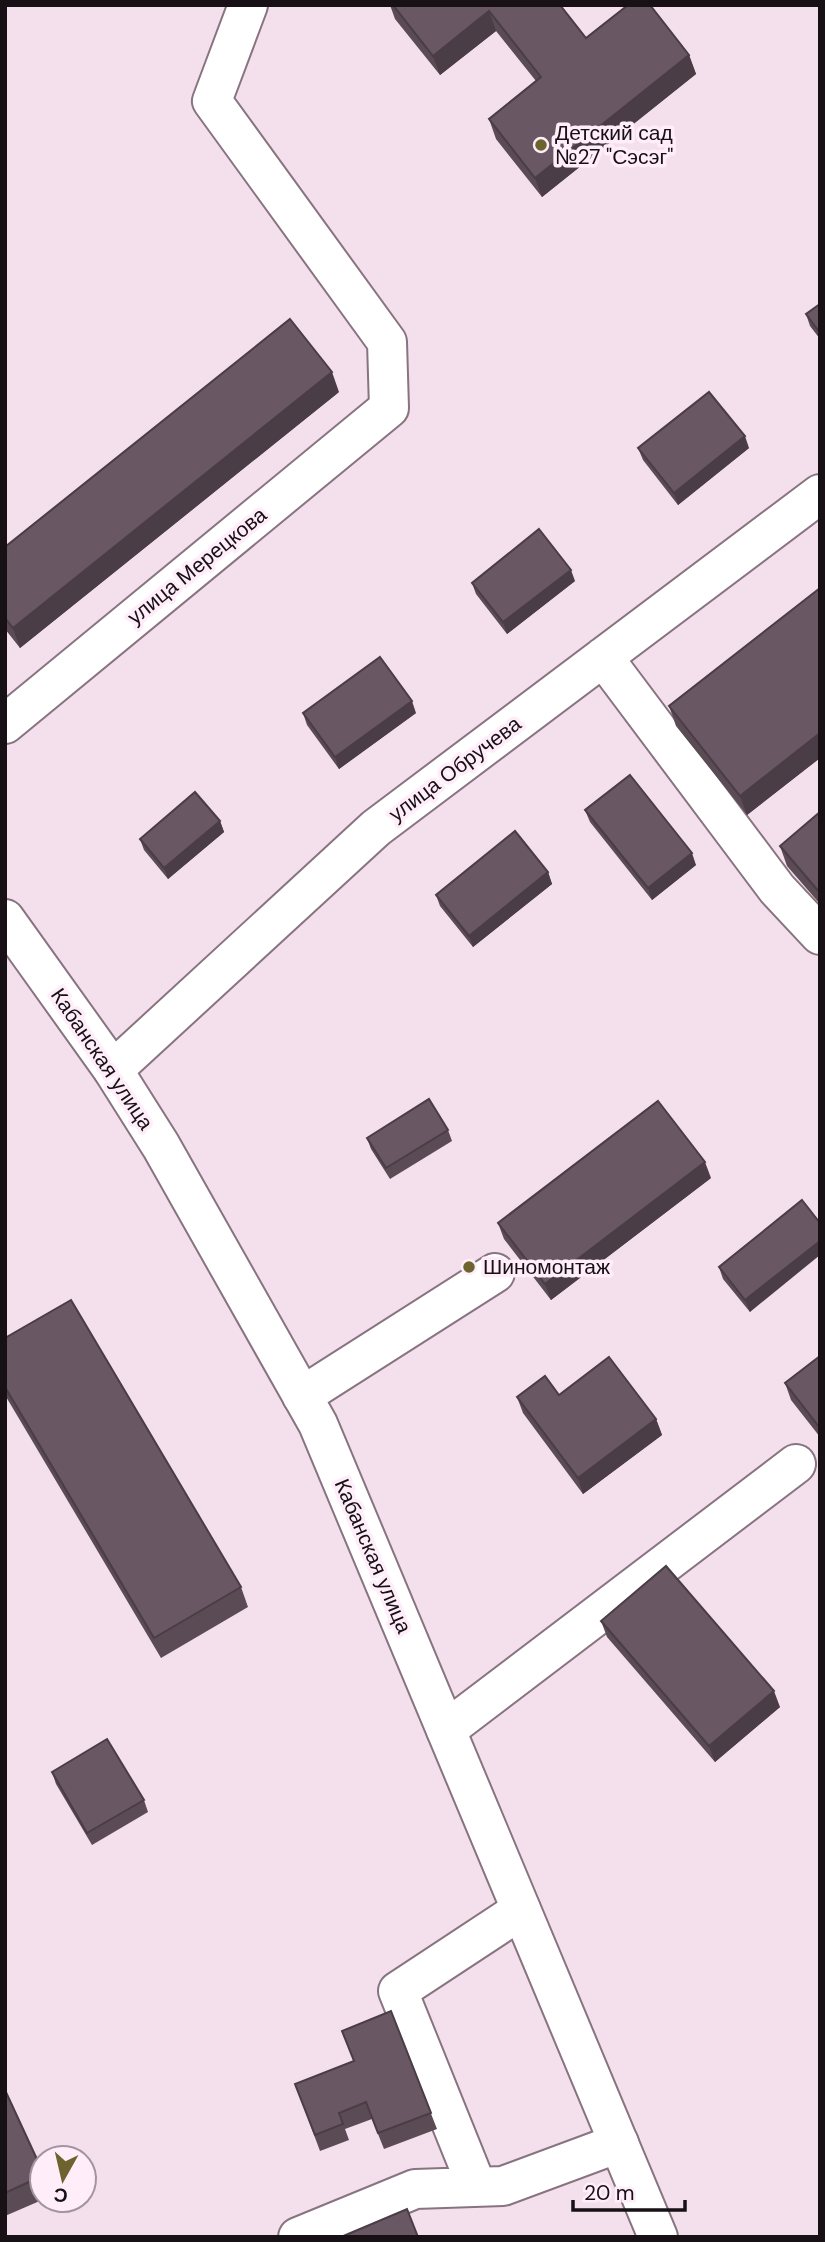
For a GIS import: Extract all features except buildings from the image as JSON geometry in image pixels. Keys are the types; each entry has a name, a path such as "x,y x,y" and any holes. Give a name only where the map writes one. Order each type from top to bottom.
{"street":[{"name":"улица Мерецкова","path":"5,724 389,408 387,341 212,101 248,5"},
{"name":"улица Обручева","path":"113,1070 376,828 820,494"},
{"path":"603,657 778,890 820,935"},
{"name":"Кабанская улица","path":"5,919 113,1070 213,1235 318,1424 658,2237"},
{"path":"302,1396 495,1273"},
{"path":"446,1730 796,1464"},
{"path":"477,2187 398,1991 522,1910"},
{"path":"298,2237 415,2189 503,2186 619,2143"}],"place":[{"name":"Детский сад №27 \"Сэсэг\"","path":"541,145"},
{"name":"Шиномонтаж","path":"469,1267"}]}
